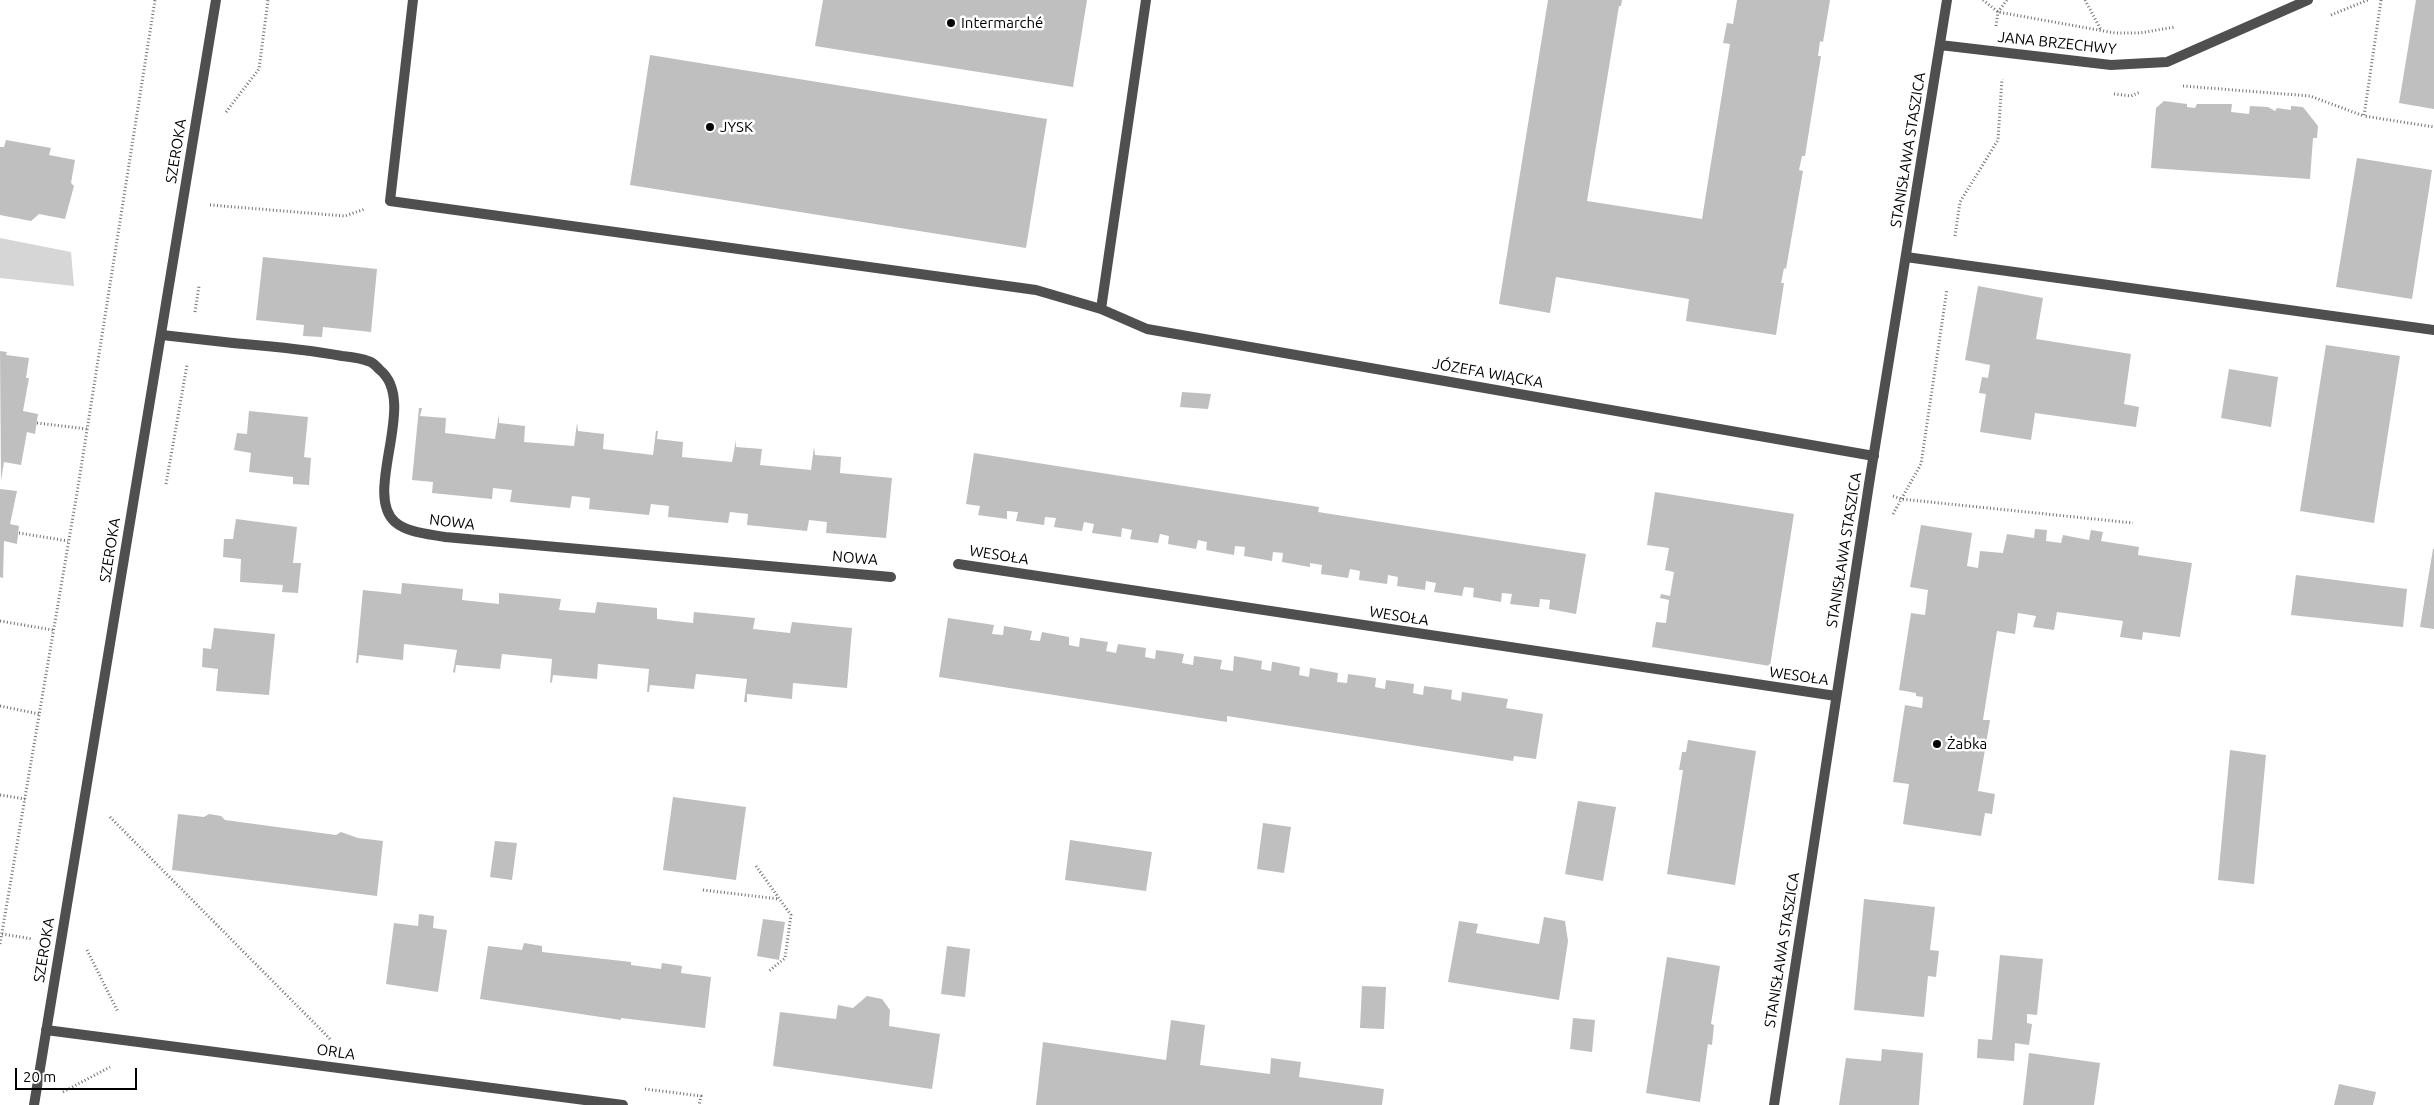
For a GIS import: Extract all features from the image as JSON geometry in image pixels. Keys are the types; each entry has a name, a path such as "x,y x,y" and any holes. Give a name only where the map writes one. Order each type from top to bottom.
{"street":[{"name":"SZEROKA","path":"34,1105 216,0"},
{"path":"390,201 413,0"},
{"path":"1101,309 1146,0"},
{"name":"STANISŁAWA STASZICA","path":"1774,1105 1836,696 1947,0"},
{"name":"JANA BRZECHWY","path":"1940,45 2111,65 2167,62 2308,0"},
{"name":"JÓZEFA WIĄCKA","path":"390,201 1036,290 1101,309 1147,329 1874,456"},
{"path":"1906,256 2434,330"},
{"name":"NOWA","path":"162,334 320,352 370,361 386,375 394,391 393,422 385,485 386,508 395,522 413,532 445,537 890,577"},
{"name":"WESOŁA","path":"958,564 1836,696"},
{"name":"ORLA","path":"46,1030 578,1102 623,1105"}],"path":[{"path":"0,944 87,429 156,0"},
{"path":"1983,0 1998,12 2101,31 2140,33 2178,27"},
{"path":"2085,0 2101,31"},
{"path":"2364,116 2381,0"},
{"path":"1890,522 1921,464 1960,202 1998,140 2002,78"},
{"path":"2179,85 2310,96 2364,116 2434,127"},
{"path":"210,205 345,216 390,201"},
{"path":"37,423 87,429"},
{"path":"1901,499 2133,523"},
{"path":"18,533 68,541"},
{"path":"0,621 53,630"},
{"path":"0,706 39,714"},
{"path":"0,794 25,799"},
{"path":"109,816 337,1045"},
{"path":"756,866 791,915 785,958 768,971"},
{"path":"703,890 780,899"},
{"path":"86,948 120,1015"},
{"path":"62,1099 63,1092 111,1066"}],"shaded area":[{"path":"0,238 71,252 74,286 0,278"}],"building":[{"name":"Intermarché","path":"823,0 1087,0 1073,87 815,46"},
{"path":"1548,0 1622,0 1621,6 1619,6 1587,201 1702,219 1730,44 1723,43 1727,23 1733,24 1737,0 1830,0 1823,42 1820,41 1818,56 1821,56 1805,156 1802,156 1799,170 1803,171 1786,269 1784,268 1781,283 1784,283 1776,335 1686,321 1689,299 1556,277 1550,313 1499,304"},
{"path":"2416,0 2434,0 2434,109 2399,103"},
{"path":"650,55 1047,119 1026,248 630,185"},
{"path":"2164,101 2187,104 2187,107 2195,108 2197,104 2232,104 2231,112 2249,114 2250,106 2268,107 2275,111 2277,108 2291,110 2291,106 2303,107 2318,126 2317,138 2313,138 2310,179 2151,168 2156,108"},
{"path":"6,140 51,148 49,155 75,160 71,183 74,186 65,219 39,214 31,221 0,215 0,147 4,147"},
{"path":"2357,158 2432,170 2412,299 2336,287"},
{"path":"263,257 377,269 371,332 323,327 322,337 303,336 304,325 256,320"},
{"path":"1978,286 2043,298 2036,339 2131,354 2124,404 2139,407 2136,427 2035,413 2031,440 1980,432 1986,394 1979,393 1982,377 1988,378 1990,365 1965,360"},
{"path":"2326,345 2400,356 2374,523 2300,511"},
{"path":"0,351 7,352 6,355 29,358 26,378 29,378 23,411 38,414 35,434 27,432 21,465 4,462 1,481"},
{"path":"2229,369 2278,377 2271,427 2221,418"},
{"path":"1182,392 1211,394 1208,409 1180,407"},
{"path":"419,408 422,408 420,416 446,418 445,433 495,439 499,414 499,423 525,426 524,442 574,446 577,423 578,431 604,434 603,449 653,455 656,431 658,431 657,439 683,442 682,457 732,462 736,440 736,447 762,449 760,465 811,470 814,447 815,455 841,457 840,473 892,478 886,538 826,533 827,522 809,520 807,531 747,525 748,514 730,512 728,523 668,517 669,506 651,504 649,515 589,509 590,498 572,496 570,508 510,502 512,490 493,488 492,499 432,493 433,482 412,480"},
{"path":"249,411 308,417 304,457 311,458 309,485 293,484 293,477 249,472 251,453 234,450 237,433 247,434"},
{"path":"974,453 1319,507 1318,512 1586,554 1576,614 1549,609 1550,600 1540,599 1539,607 1536,607 1510,604 1512,594 1502,593 1501,602 1473,597 1474,588 1464,587 1462,596 1434,592 1436,583 1426,581 1425,590 1397,586 1398,577 1388,575 1387,584 1359,580 1360,571 1350,569 1348,578 1321,574 1322,565 1310,563 1310,567 1282,562 1283,553 1273,552 1272,561 1244,556 1245,547 1235,546 1234,555 1206,550 1207,542 1198,540 1196,549 1168,544 1169,536 1160,534 1158,543 1130,539 1132,530 1122,528 1121,537 1092,533 1094,524 1084,522 1082,531 1054,527 1056,518 1045,517 1044,525 1016,521 1018,512 1007,511 1007,519 978,515 980,506 966,504"},
{"path":"0,489 17,491 10,524 19,526 17,544 4,541 3,578 0,577"},
{"path":"1655,492 1794,514 1770,666 1652,647 1656,622 1666,623 1669,600 1660,598 1661,594 1670,596 1674,572 1665,570 1669,548 1647,545"},
{"path":"236,519 297,527 293,563 301,563 298,593 282,592 283,585 240,582 241,559 223,557 224,539 233,539"},
{"path":"1921,525 1972,533 1967,566 1978,568 1980,551 2003,553 2007,534 2034,538 2035,529 2047,530 2046,541 2061,543 2063,535 2089,540 2091,530 2103,532 2101,541 2139,547 2138,555 2192,563 2180,637 2143,632 2142,640 2120,637 2123,621 2057,612 2054,630 2033,627 2036,616 2018,613 2015,634 1997,631 1983,720 1990,720 1978,791 1995,794 1992,814 1985,813 1981,836 1903,824 1909,784 1893,782 1905,705 1922,708 1923,697 1916,696 1916,693 1899,690 1911,613 1925,615 1928,590 1910,587"},
{"path":"2434,549 2434,629 2420,627"},
{"path":"2296,575 2407,589 2403,627 2291,615"},
{"path":"402,583 463,589 462,600 499,604 499,593 561,599 559,610 595,613 597,602 657,608 657,619 693,623 694,612 755,618 753,629 790,633 792,622 852,628 847,688 793,683 792,699 747,694 747,702 744,702 747,679 696,674 694,689 650,685 649,692 647,692 649,669 598,664 597,679 553,675 552,682 550,683 552,659 502,654 500,669 456,665 455,673 453,672 457,650 404,644 403,660 359,655 358,663 356,663 363,590 401,594"},
{"path":"948,618 994,625 992,634 1003,635 1004,626 1032,631 1030,640 1040,641 1042,632 1069,637 1069,645 1079,647 1080,638 1108,642 1106,651 1116,653 1118,644 1146,648 1145,657 1155,659 1156,650 1184,654 1182,663 1193,665 1194,656 1222,660 1220,669 1233,671 1234,656 1262,661 1261,669 1271,671 1272,662 1274,662 1300,667 1299,675 1309,677 1310,668 1338,673 1337,682 1347,683 1348,674 1376,678 1375,687 1385,689 1386,680 1414,684 1413,693 1423,695 1424,686 1452,690 1451,699 1461,701 1462,692 1508,699 1506,708 1543,714 1536,759 1514,756 1513,761 1227,716 1227,722 939,677"},
{"path":"214,628 275,634 269,695 216,691 218,669 202,667 203,648 211,649"},
{"path":"1688,740 1756,751 1735,885 1667,874 1683,770 1679,770 1682,752 1686,752"},
{"path":"2230,750 2266,755 2254,884 2218,880"},
{"path":"673,797 746,807 736,880 663,870"},
{"path":"1578,801 1616,807 1603,881 1565,874"},
{"path":"178,814 204,817 209,814 221,816 225,820 336,835 341,832 358,838 383,841 377,896 172,870"},
{"path":"1263,823 1291,827 1284,873 1257,869"},
{"path":"1070,840 1152,852 1146,891 1065,880"},
{"path":"495,841 517,843 512,880 490,877"},
{"path":"1864,899 1935,907 1930,950 1939,951 1936,977 1928,976 1924,1017 1854,1010"},
{"path":"419,914 434,916 433,928 447,930 438,992 386,984 394,923 418,926"},
{"path":"1544,917 1565,921 1568,941 1559,1000 1448,982 1459,921 1478,924 1476,933 1539,944"},
{"path":"763,919 785,922 779,960 757,956"},
{"path":"524,943 542,946 542,952 631,962 631,965 661,969 662,963 682,966 681,973 711,977 705,1028 621,1018 621,1020 480,999 488,946 522,950"},
{"path":"947,946 970,949 965,997 941,994"},
{"path":"2000,955 2043,959 2037,1015 2027,1014 2027,1023 2032,1024 2029,1045 2015,1043 2014,1061 1977,1058 1978,1039 1992,1040"},
{"path":"1667,957 1720,966 1711,1024 1714,1025 1712,1045 1708,1044 1700,1102 1646,1093"},
{"path":"1362,986 1386,987 1384,1029 1360,1028"},
{"path":"867,996 882,999 890,1010 889,1026 940,1034 932,1089 773,1066 780,1012 836,1019 838,1005 853,1008"},
{"path":"1573,1018 1595,1020 1592,1052 1570,1049"},
{"path":"1171,1020 1205,1025 1200,1065 1270,1074 1271,1058 1301,1062 1299,1077 1384,1089 1382,1105 1036,1105 1043,1042 1166,1060"},
{"path":"1882,1049 1923,1053 1919,1105 1839,1105 1846,1058 1881,1061"},
{"path":"2029,1053 2100,1063 2094,1105 2023,1105"},
{"path":"2339,1084 2376,1092 2373,1105 2334,1105"}],"place":[{"name":"Intermarché","path":"951,23"},
{"name":"JYSK","path":"710,127"},
{"name":"Żabka","path":"1937,744"}]}
